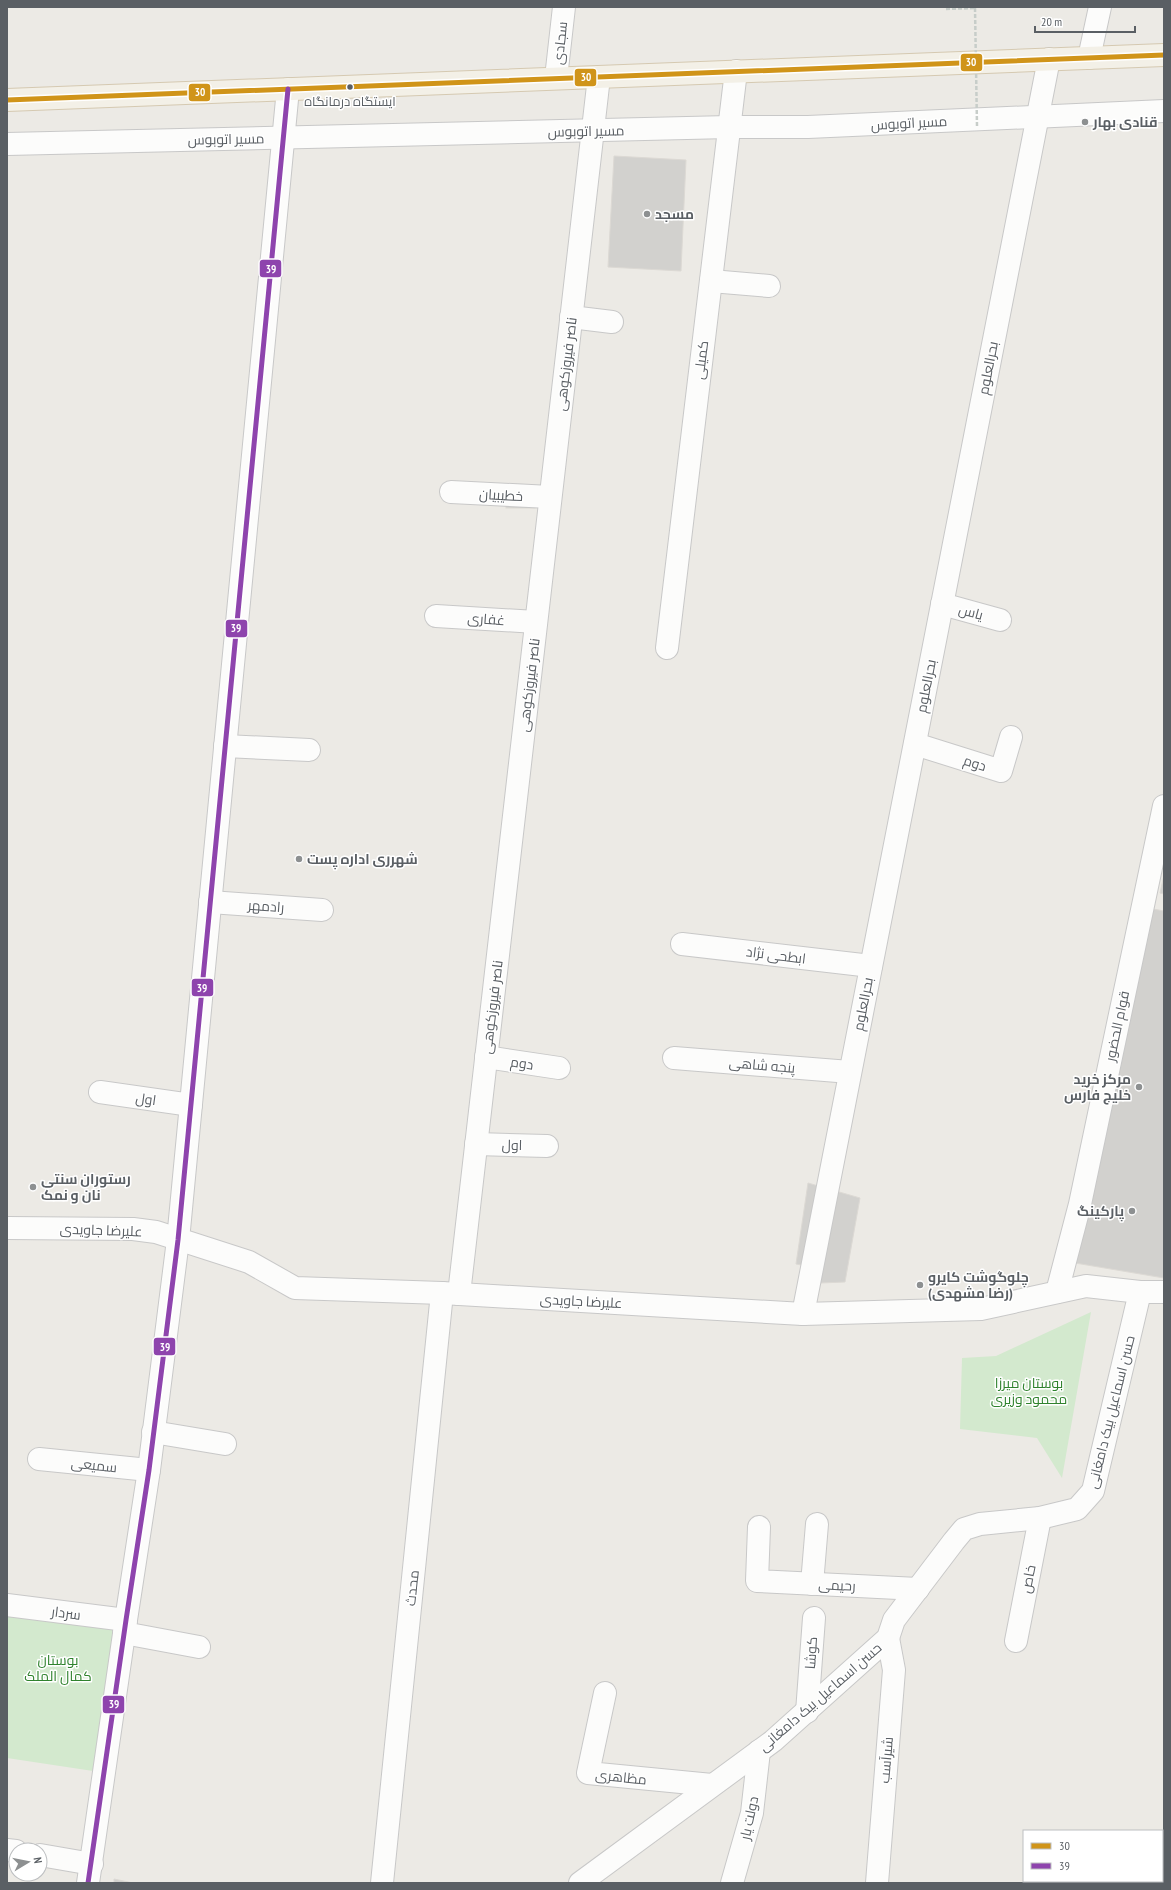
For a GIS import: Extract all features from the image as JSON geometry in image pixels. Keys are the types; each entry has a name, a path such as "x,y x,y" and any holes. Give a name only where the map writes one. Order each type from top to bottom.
{"main road":[{"path":"7,100 1164,55"}],"street":[{"name":"سجادی","path":"556,78 564,7"},
{"path":"1089,58 1100,7"},
{"name":"بحرالعلوم","path":"803,1314 1049,59"},
{"name":"کمیلی","path":"667,648 736,72"},
{"name":"ناصر فیروزکوهی","path":"450,1294 476,1144 572,316 598,77"},
{"path":"48,1858 90,1874 125,1626 150,1470 153,1432 178,1240 288,89"},
{"name":"مسیر اتوبوس","path":"7,144 729,127 808,127 1164,111"},
{"path":"711,281 770,286"},
{"path":"572,316 612,322"},
{"name":"خطیبیان","path":"451,492 550,497"},
{"name":"یاس","path":"942,604 1000,620"},
{"name":"غفاری","path":"436,616 536,622"},
{"name":"دوم","path":"914,744 1000,771 1011,737"},
{"path":"225,746 309,750"},
{"name":"قوام الحضور","path":"1058,1292 1080,1204 1164,806"},
{"name":"رادمهر","path":"210,902 322,910"},
{"name":"ابطحی نژاد","path":"682,944 871,966"},
{"name":"دوم","path":"486,1057 559,1068"},
{"name":"پنجه شاهی","path":"674,1058 850,1072"},
{"name":"اول","path":"100,1092 191,1104"},
{"name":"اول","path":"476,1144 547,1146"},
{"name":"علیرضا جاویدی","path":"7,1228 133,1229 156,1232 249,1262 295,1288 450,1294 803,1314 982,1309 1086,1286 1140,1292 1164,1292"},
{"name":"حسن اسماعیل بیک دامغانی","path":"580,1883 759,1751 807,1712 888,1638 894,1620 964,1529 980,1524 1040,1518 1076,1509 1093,1491 1140,1292"},
{"name":"محدث","path":"382,1883 450,1294"},
{"path":"153,1432 225,1444"},
{"name":"سمیعی","path":"39,1459 150,1470"},
{"name":"خاص","path":"1016,1641 1040,1518"},
{"path":"812,1584 817,1524"},
{"name":"رحیمی","path":"760,1527 757,1581 918,1589"},
{"name":"سردار","path":"7,1606 125,1626 199,1647"},
{"name":"کوشا","path":"807,1712 814,1618"},
{"name":"شیرآسب","path":"877,1883 894,1670 888,1638"},
{"name":"مظاهری","path":"605,1693 588,1773 712,1786"},
{"name":"دولت یار","path":"732,1883 752,1813 759,1751"}],"path":[{"path":"946,9 975,8 977,126"}],"green space":[{"name":"بوستان میرزا محمود وزیری","path":"1091,1312 1062,1478 1037,1438 960,1429 962,1358 996,1356"},
{"name":"بوستان کمال الملک","path":"7,1609 116,1624 93,1771 7,1758"}],"building":[{"name":"مسجد","path":"614,156 686,160 681,271 608,267"},
{"path":"506,500 535,500 535,508 506,508"},
{"path":"1164,875 1164,894 1160,893"},
{"name":"مرکز خرید خلیج فارس","path":"1153,909 1164,911 1164,1278 1075,1263"},
{"path":"808,1183 860,1198 845,1282 820,1283 818,1268 796,1264"},
{"path":"114,1879 133,1883 114,1883"}],"transit line":[{"name":"30","path":"7,100 1164,55"},
{"name":"39","path":"88,1883 149,1470 178,1240 288,89"}],"place":[{"name":"ایستگاه درمانگاه","path":"350,87"},
{"name":"قنادی بهار","path":"1085,122"},
{"name":"مسجد","path":"647,214"},
{"name":"شهرری اداره پست","path":"299,859"},
{"name":"مرکز خرید خلیج فارس","path":"1139,1087"},
{"name":"رستوران سنتی نان و نمک","path":"33,1187"},
{"name":"پارکینگ","path":"1132,1211"},
{"name":"چلوگوشت کایرو (رضا مشهدی)","path":"920,1285"}]}
